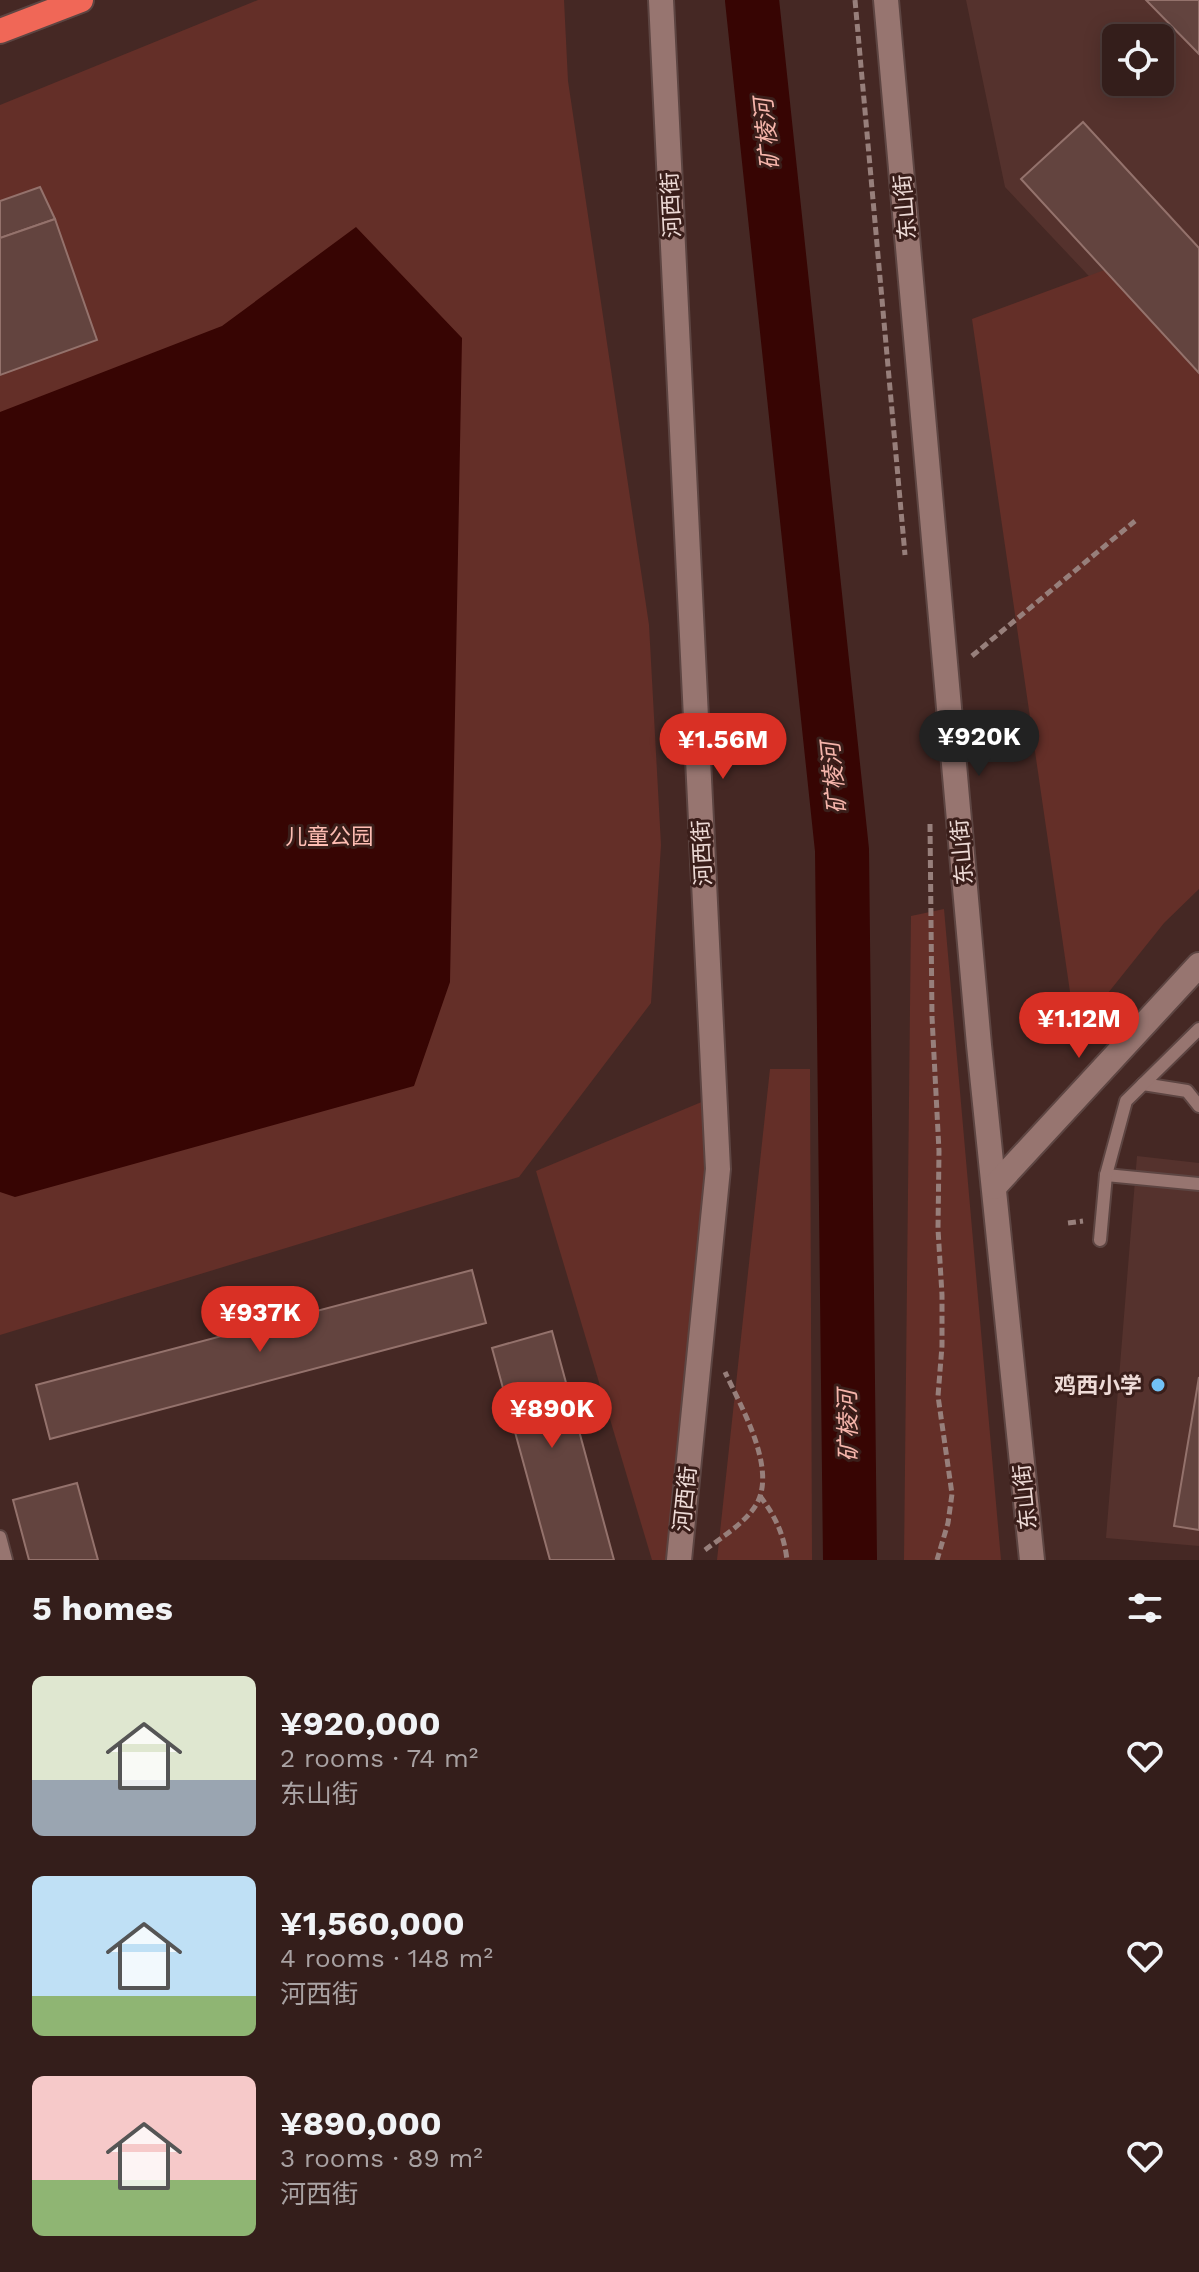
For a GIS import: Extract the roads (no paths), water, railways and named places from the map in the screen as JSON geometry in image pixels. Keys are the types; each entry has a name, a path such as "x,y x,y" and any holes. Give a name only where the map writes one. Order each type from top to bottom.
{"highway":[{"path":"0,31 81,0"}],"street":[{"name":"河西街","path":"661,0 718,1169 691,1556"},
{"name":"东山街","path":"886,0 959,821 1032,1560"},
{"path":"994,1187 1199,965"}],"lane":[{"path":"1100,1240 1106,1175 1126,1101 1199,1029"},
{"path":"1143,1084 1187,1091 1199,1106"},
{"path":"1106,1175 1199,1184"},
{"path":"0,1537 6,1560"}],"waterway":[{"name":"矿棱河","path":"752,0 842,850 850,1560"}],"place":[{"name":"鸡西小学","path":"1158,1385"}],"park label":[{"name":"儿童公园","path":"329,836"}]}
